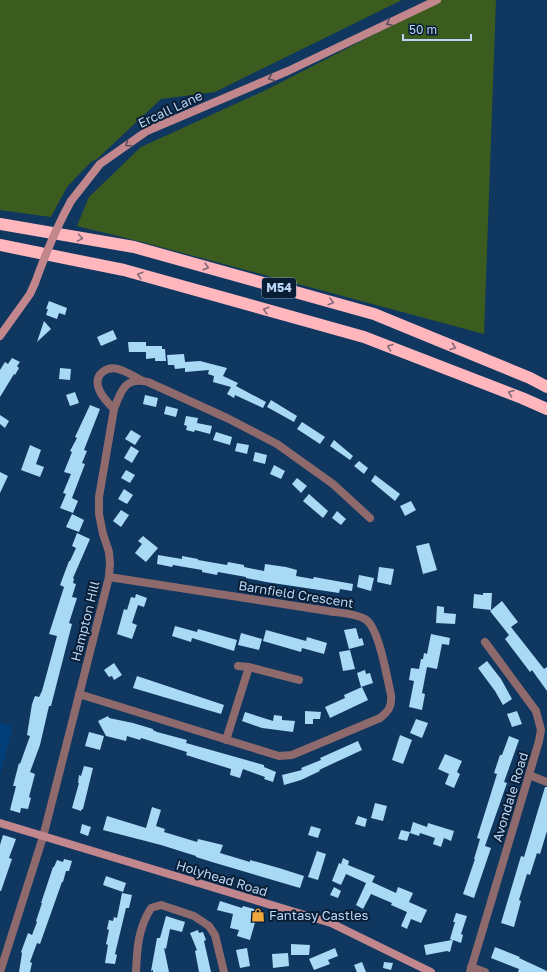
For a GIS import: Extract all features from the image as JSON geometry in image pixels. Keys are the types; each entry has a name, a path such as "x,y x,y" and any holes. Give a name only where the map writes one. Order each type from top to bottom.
{"highway":[{"name":"M54","path":"0,224 134,247 374,314 547,386"},
{"name":"M54","path":"0,244 124,270 364,337 547,409"}],"street":[{"name":"Ercall Lane","path":"0,336 30,294 48,247 71,201 100,164 147,131 288,71 437,0"},
{"path":"114,409 106,401 98,387 98,382 103,372 108,369 118,369 227,418 277,444 333,484 370,518"},
{"name":"Hampton Hill","path":"0,972 43,837 109,577 109,552 103,534 99,514 99,497 114,409 125,386 136,380 143,381"},
{"name":"Barnfield Crescent","path":"79,694 279,756 292,755 380,718 390,708 392,702 378,640 372,625 365,619 358,616 109,577"},
{"name":"Avondale Road","path":"470,970 529,776 541,730 536,711 485,642"},
{"path":"238,666 249,667 299,680"},
{"path":"226,740 249,667"},
{"path":"529,776 547,782"},
{"name":"Holyhead Road","path":"0,823 331,923 431,972"},
{"path":"136,972 138,946 143,920 151,908 161,905 194,916 209,926 215,935 224,972"},
{"path":"470,970 485,972"}],"shaded area":[{"path":"0,722 13,726 0,775"}],"green space":[{"path":"0,0 402,0 215,92 161,99 97,159 91,162 67,187 51,217 0,210"},
{"path":"441,0 496,0 484,334 142,242 77,226 89,197 141,147 266,90"}],"building":[{"path":"49,301 67,308 65,315 59,313 57,319 46,315 48,309 46,309"},
{"path":"44,321 51,329 37,342"},
{"path":"113,330 117,339 101,346 97,337"},
{"path":"128,342 146,342 146,346 162,346 162,349 165,349 166,361 155,361 155,358 146,359 146,352 129,352"},
{"path":"184,354 185,362 200,361 227,368 223,376 238,383 236,386 266,402 263,408 235,395 234,398 227,394 231,387 213,382 214,376 208,374 209,370 185,372 185,368 175,369 174,365 168,365 167,355"},
{"path":"12,358 20,362 17,366 19,368 0,397 0,370 5,362 8,364"},
{"path":"60,368 71,369 70,380 59,379"},
{"path":"75,392 79,403 70,406 66,395"},
{"path":"145,395 158,398 156,407 143,404"},
{"path":"271,400 297,416 294,422 267,407"},
{"path":"90,405 100,409 84,450 87,451 82,463 85,464 72,498 78,501 73,513 60,508 66,494 63,493 71,474 64,472 72,452 70,451 77,438 75,437"},
{"path":"166,406 178,409 176,417 164,414"},
{"path":"0,415 9,421 5,428 0,424"},
{"path":"186,416 198,418 197,423 212,426 210,434 195,430 194,432 186,430 187,426 184,425"},
{"path":"302,422 325,437 320,444 297,429"},
{"path":"131,430 141,436 135,445 125,439"},
{"path":"216,432 232,437 230,445 213,440"},
{"path":"334,440 353,456 350,460 330,446"},
{"path":"237,443 249,445 247,454 235,451"},
{"path":"30,445 41,450 36,464 44,467 40,477 21,470"},
{"path":"131,446 139,451 132,463 124,458"},
{"path":"255,452 267,455 265,464 253,461"},
{"path":"359,461 368,468 364,474 354,466"},
{"path":"274,465 285,471 281,479 270,474"},
{"path":"126,470 135,475 130,483 121,478"},
{"path":"0,472 8,476 0,493"},
{"path":"375,475 400,494 395,501 371,481"},
{"path":"297,478 307,486 301,493 292,484"},
{"path":"124,489 133,495 127,504 118,499"},
{"path":"309,494 328,511 323,518 303,501"},
{"path":"411,501 416,510 405,516 400,506"},
{"path":"121,510 129,515 121,527 113,521"},
{"path":"337,511 346,519 341,525 332,518"},
{"path":"72,514 84,520 79,532 66,527"},
{"path":"77,533 90,539 73,578 73,583 76,584 72,597 77,598 69,623 72,624 51,706 49,706 40,745 30,772 35,774 29,797 31,798 28,809 21,808 20,813 10,810 16,786 13,786 19,763 20,764 30,736 27,735 32,704 35,696 39,697 42,691 57,636 49,634 64,587 60,585 69,561 76,548 72,546"},
{"path":"143,536 158,548 146,562 135,553 142,544 138,541"},
{"path":"429,543 437,570 423,574 416,546"},
{"path":"158,555 182,559 182,556 227,565 228,562 264,571 265,564 286,567 297,570 296,576 313,579 314,577 353,584 352,591 340,589 339,593 266,582 218,572 217,575 202,572 202,570 173,565 172,567 157,564"},
{"path":"379,567 394,569 391,585 377,582"},
{"path":"359,575 374,578 371,591 357,587"},
{"path":"483,593 492,593 491,610 473,608 474,594 483,595"},
{"path":"136,594 147,598 144,607 138,605 132,623 137,625 132,639 117,634 124,609 127,610 131,597 135,598"},
{"path":"502,601 518,622 511,627 544,669 547,667 547,691 532,670 530,672 505,639 509,635 490,611"},
{"path":"437,606 444,607 444,613 456,614 455,624 436,623"},
{"path":"175,626 197,632 198,629 237,640 234,651 192,638 191,642 172,636"},
{"path":"356,628 359,639 362,638 364,645 349,649 344,630"},
{"path":"266,630 306,641 307,637 327,643 324,654 302,648 301,652 263,641"},
{"path":"241,633 262,639 259,650 238,645"},
{"path":"431,634 450,638 449,645 442,644 437,669 427,667 422,693 425,694 422,710 409,707 414,681 409,680 411,668 419,669 424,653 427,654"},
{"path":"350,650 355,669 343,671 339,652"},
{"path":"487,661 501,679 512,699 503,705 495,691 478,668"},
{"path":"114,663 122,675 114,680 112,676 109,677 104,670"},
{"path":"365,670 366,674 370,673 373,683 361,687 357,673"},
{"path":"137,676 224,705 221,714 133,688"},
{"path":"362,687 368,700 330,718 325,707 345,698 344,695"},
{"path":"305,711 321,712 320,719 313,719 313,724 305,724"},
{"path":"517,711 522,724 512,727 507,714"},
{"path":"245,712 273,721 274,715 282,716 282,720 295,721 293,732 262,728 242,721"},
{"path":"108,716 109,718 133,723 153,729 157,732 187,740 186,743 264,765 264,767 276,772 273,782 264,779 265,777 243,769 240,778 230,775 231,769 186,755 187,752 141,738 140,740 127,736 126,741 106,736 98,721"},
{"path":"416,719 428,723 422,738 410,733"},
{"path":"89,732 104,736 100,750 85,746"},
{"path":"400,735 412,740 403,764 392,760"},
{"path":"509,736 519,740 504,782 507,783 485,846 491,848 474,898 463,894 475,859 480,839 477,838 497,774 494,773 500,755 502,755"},
{"path":"358,741 362,750 301,780 284,785 282,775 302,770 301,768 321,760 320,758"},
{"path":"445,754 462,761 457,772 460,774 454,788 445,784 449,774 438,769"},
{"path":"84,766 93,768 83,809 81,811 72,808 79,783 79,775 81,776"},
{"path":"545,787 547,787 547,831 540,854 537,853 530,875 527,874 519,900 521,901 514,927 501,923 521,856 524,857"},
{"path":"375,803 387,806 383,821 371,818"},
{"path":"152,807 161,810 156,826 165,829 164,832 197,842 198,839 223,845 220,853 304,876 300,888 161,845 103,830 107,816 146,828"},
{"path":"358,816 367,819 365,827 355,824"},
{"path":"413,822 427,827 428,823 454,831 451,841 444,838 441,847 433,844 435,838 420,833 419,836 410,833"},
{"path":"82,824 91,827 88,836 80,833"},
{"path":"311,826 321,829 318,838 308,835"},
{"path":"401,830 410,832 407,841 398,839"},
{"path":"3,835 16,839 9,858 12,859 0,891 0,845"},
{"path":"317,851 326,854 318,880 308,877"},
{"path":"343,858 349,861 348,865 375,876 372,882 396,893 398,887 413,893 409,902 427,910 421,923 411,919 407,929 401,926 407,912 391,905 392,903 371,894 363,909 356,905 366,883 346,874 341,885 332,881 339,863 341,864"},
{"path":"64,859 72,861 69,871 66,871 40,944 37,943 30,962 32,963 30,972 19,972 21,952 28,933 32,935 37,922 41,903 53,867 57,860 63,862"},
{"path":"106,876 126,883 123,892 103,885"},
{"path":"334,887 341,891 338,898 330,895"},
{"path":"122,893 132,895 129,908 126,908 115,954 117,955 115,964 105,963 108,945 106,944 109,930 107,929 109,920 113,921 114,917 117,918"},
{"path":"220,901 242,908 243,906 265,912 262,921 256,919 250,940 237,936 239,930 230,928 233,914 217,910"},
{"path":"456,913 467,916 461,934 463,935 461,943 453,940 450,952 447,951 426,955 424,945 452,940 450,939"},
{"path":"166,916 185,922 182,932 170,929 166,949 164,948 169,972 153,972 153,970 151,971 157,938 160,938"},
{"path":"198,930 199,933 203,932 206,940 204,941 211,972 199,972 195,951 197,950 190,933"},
{"path":"291,944 310,945 309,955 291,955"},
{"path":"495,947 520,957 519,958 547,972 518,972 519,969 491,958"},
{"path":"247,948 250,966 240,968 236,950"},
{"path":"335,948 338,956 328,960 330,964 314,970 309,959"},
{"path":"288,953 289,966 273,968 272,954"},
{"path":"362,962 366,972 357,972 354,965"},
{"path":"384,962 393,963 391,970 383,968"}],"place":[{"name":"Fantasy Castles","path":"258,915"}]}
